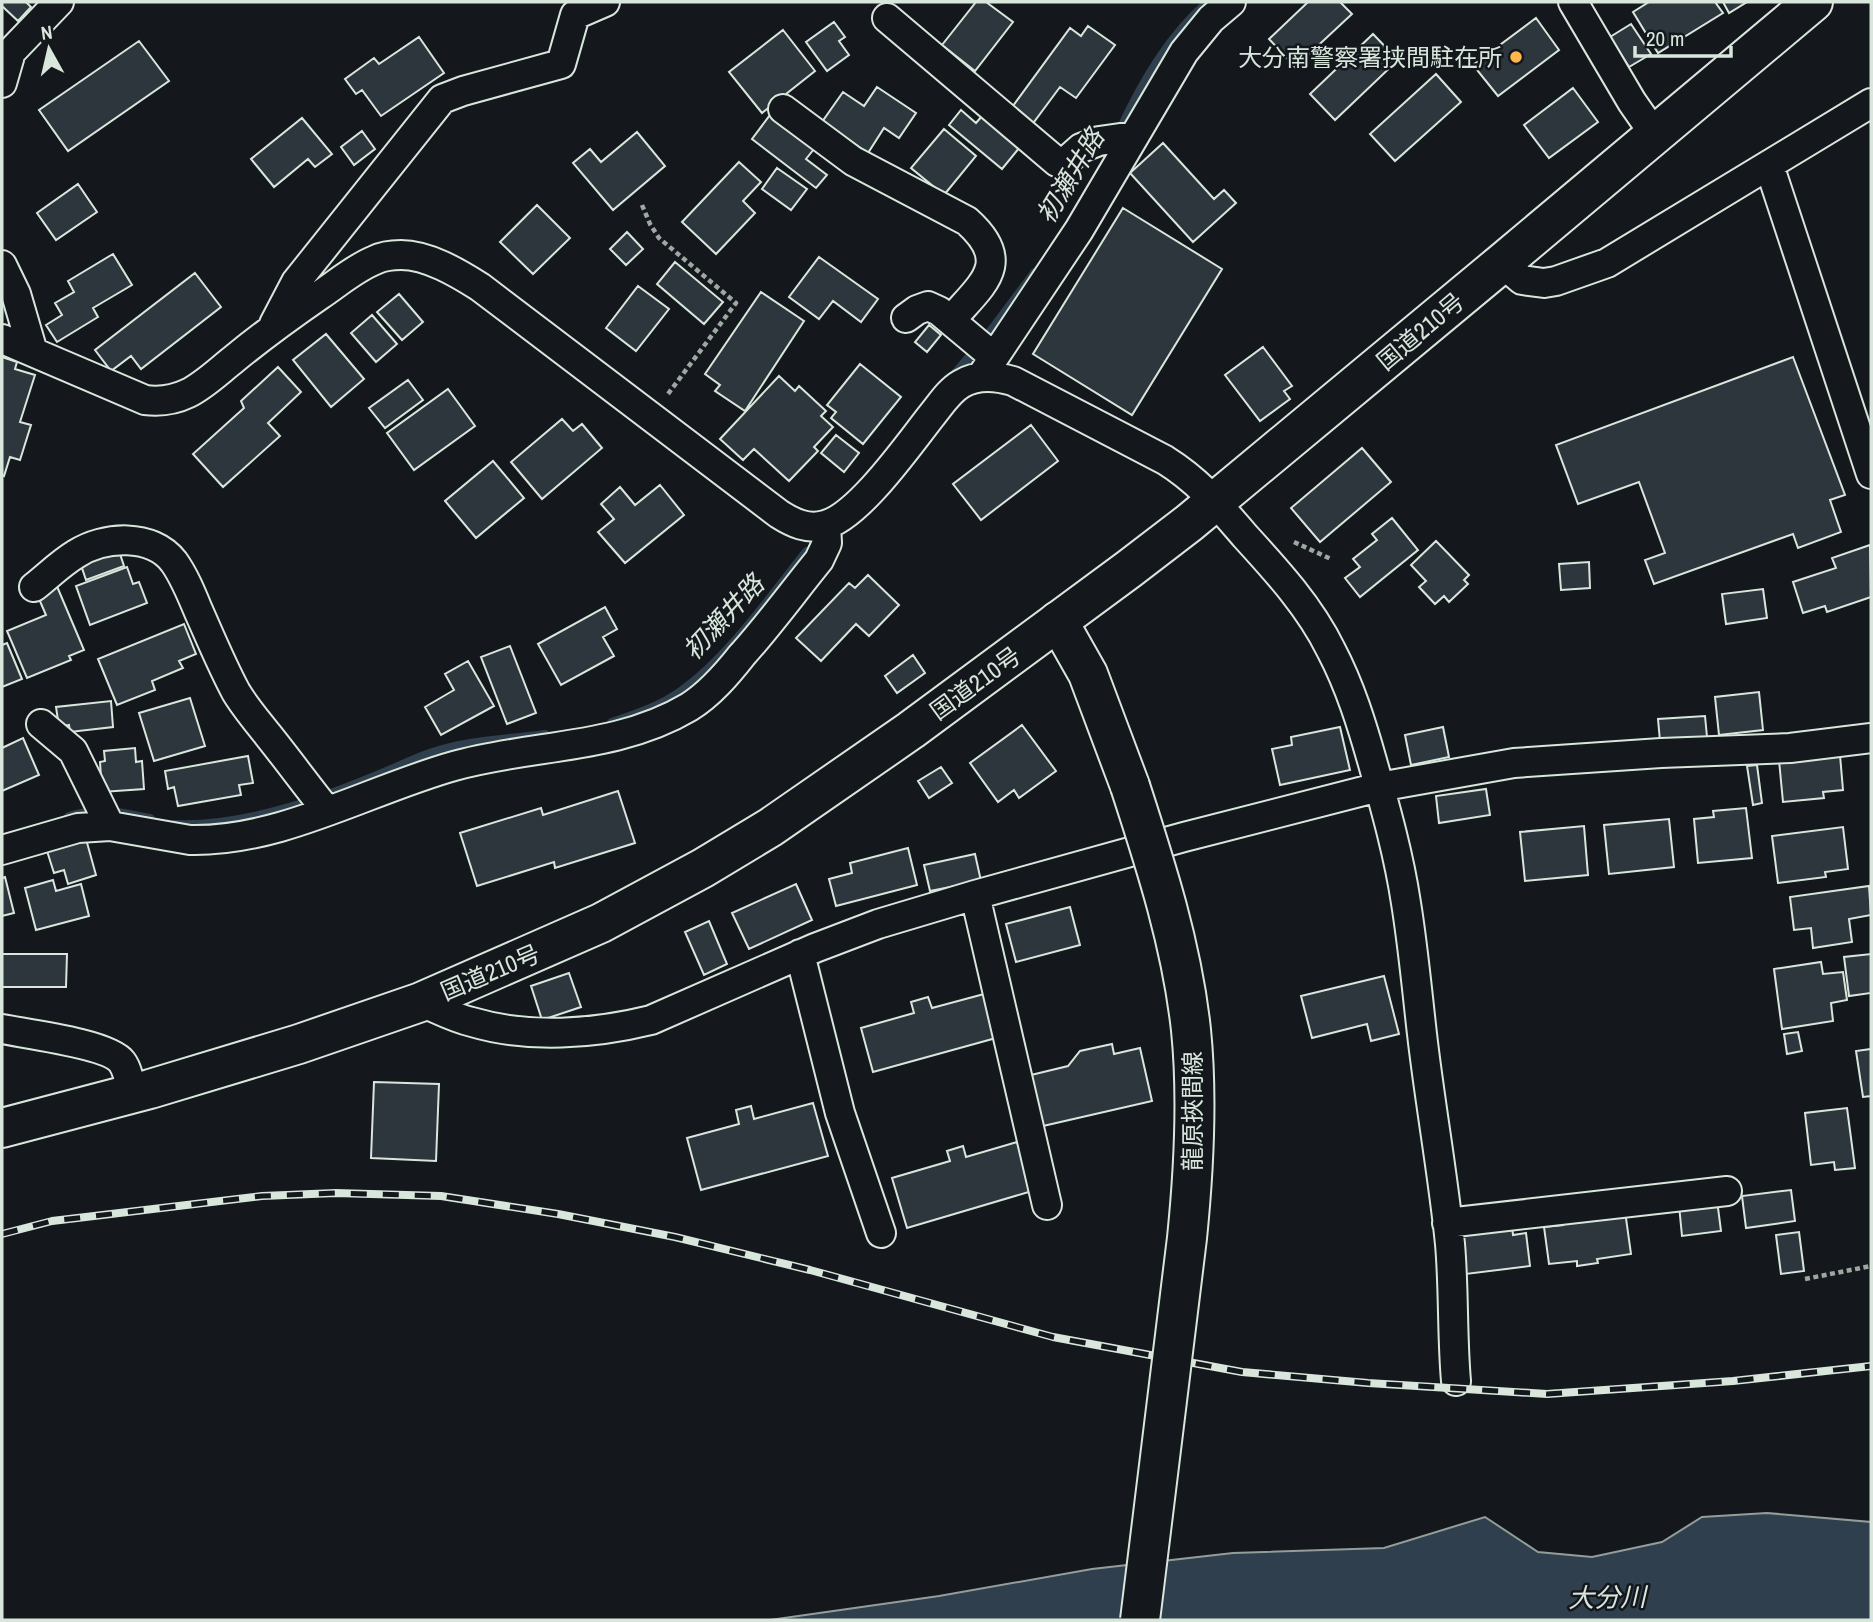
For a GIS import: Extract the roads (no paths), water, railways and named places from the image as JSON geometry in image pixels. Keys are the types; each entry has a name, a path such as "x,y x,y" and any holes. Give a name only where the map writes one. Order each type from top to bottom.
{"main road":[{"name":"国道210号","path":"2,1128 132,1094 299,1044 421,1002 601,923 771,827 818,796 1129,569 1215,501 1813,2"},
{"name":"龍原挾間線","path":"1058,621 1088,674 1154,859 1175,938 1191,1028 1195,1089 1193,1178 1140,1620"}],"street":[{"path":"2,83 10,52 59,2"},
{"path":"271,330 296,282 442,99 561,64 575,15 605,2"},
{"path":"2,339 145,400 159,401 195,391 271,330 348,275 374,260 387,256 413,257 442,267 480,287 786,519 804,526 826,525 857,505 952,390 988,367 1079,230 1194,39 1211,19 1231,2"},
{"path":"1573,2 1632,102 1655,135"},
{"path":"887,18 1057,162 1063,164 1081,148 1099,141 1135,136"},
{"path":"1502,263 1522,281 1544,283 1592,268 1624,254 1871,103"},
{"path":"783,109 853,161 967,221 981,233 992,259 990,270 984,283 951,320"},
{"path":"1769,165 1871,469"},
{"path":"2,265 16,293 33,352"},
{"path":"906,318 928,306 939,311 951,320 988,367 1002,378 1013,381 1165,460 1199,484 1308,611 1331,648 1358,713 1395,846 1406,904 1447,1223 1453,1283 1456,1381"},
{"path":"2,850 78,828 110,826 173,838 203,840 235,836 273,828 327,811 456,765 592,742 639,730 690,706 729,671 819,560 827,544 826,525"},
{"path":"34,587 77,553 106,541 131,541 162,551 172,560 183,577 239,696 327,811"},
{"path":"41,724 73,751 110,826"},
{"path":"421,1002 453,1016 487,1026 544,1032 581,1031 651,1020 854,932 1184,837 1379,787 1514,763 1790,748 1871,738"},
{"path":"975,895 1047,1205"},
{"path":"800,954 840,1114 881,1233"},
{"path":"2,1029 95,1047 112,1054 121,1059 125,1067 132,1094"},
{"path":"1447,1223 1727,1191"}],"water":[{"name":"大分川","path":"1767,1513 1871,1522 1871,1620 770,1620 939,1596 1092,1569 1233,1553 1384,1548 1485,1517 1538,1552 1592,1557 1662,1542 1702,1517"}],"waterway":[{"name":"初瀬井路","path":"1119,134 1136,98 1168,46 1209,2"},
{"name":"初瀬井路","path":"953,377 1035,273"},
{"name":"初瀬井路","path":"612,723 665,702 699,678 732,645 807,552"},
{"name":"初瀬井路","path":"175,825 230,822 258,816 313,800 444,750 545,735"},
{"name":"初瀬井路","path":"69,817 100,812 150,819"}],"railway":[{"path":"2,1234 52,1221 262,1196 336,1193 441,1196 558,1214 675,1237 810,1270 1053,1337 1242,1372 1547,1394 1733,1381 1871,1366"}],"place":[{"name":"大分南警察署挟間駐在所","path":"1516,57"}]}
